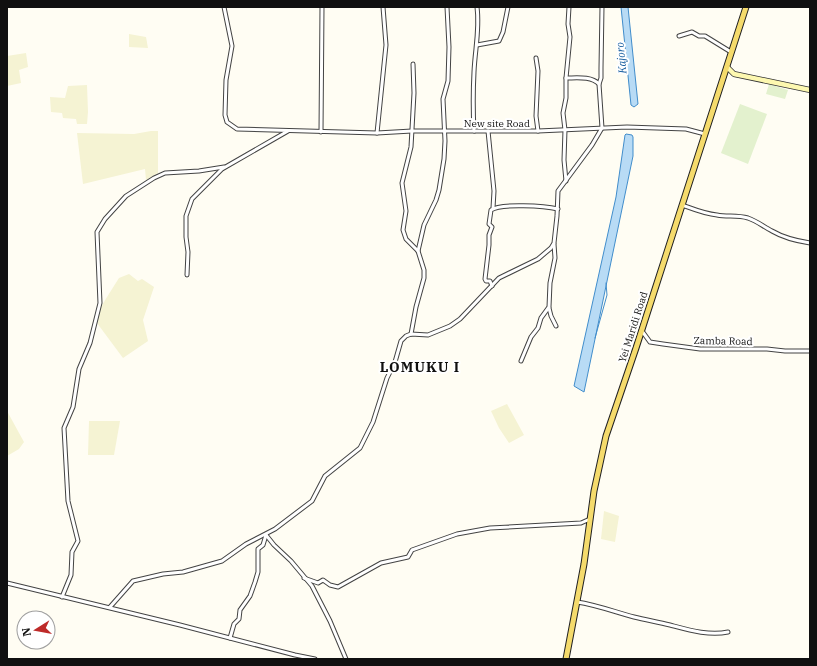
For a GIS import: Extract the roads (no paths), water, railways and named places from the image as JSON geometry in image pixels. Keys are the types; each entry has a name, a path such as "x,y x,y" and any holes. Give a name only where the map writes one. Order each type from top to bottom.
{"main road":[{"name":"Yei Maridi Road","path":"566,659 578,602 594,491 606,436 642,331 746,7"}],"street":[{"name":"New site Road","path":"224,7 232,46 224,100 225,115 227,122 237,129 377,133 412,131 538,131 626,127 686,129 705,134"},
{"path":"321,132 322,7"},
{"path":"377,133 386,45 383,7"},
{"path":"418,251 424,225 439,190 445,150 443,99 448,74 449,47 447,7"},
{"path":"474,131 474,72 479,29 477,7"},
{"path":"477,45 499,41 503,32 508,7"},
{"path":"566,181 564,160 565,130 563,113 566,98 566,78 570,37 568,24 569,7"},
{"path":"556,326 551,316 549,307 550,283 555,258 554,242 558,209 558,191 592,145 602,128 599,84 601,78 602,7"},
{"path":"679,36 692,32 699,36 705,36 732,53"},
{"path":"536,58 538,71 536,108 538,131"},
{"path":"411,334 416,307 424,278 423,263 418,251 406,239 403,230 406,211 402,183 410,155 414,92 414,64"},
{"path":"727,67 734,74 810,90"},
{"path":"566,78 587,78 595,80 599,84"},
{"path":"187,275 188,252 186,216 192,199 224,167 288,131"},
{"path":"488,131 494,191 493,208 490,212 489,224 492,227 489,235 485,280 490,281 492,286"},
{"path":"62,597 71,575 72,552 78,541 68,501 64,428 73,407 79,369 90,343 100,303 98,232 105,219 126,196 154,178 165,173 199,171 224,167"},
{"path":"682,205 717,215 733,215 747,218 761,224 778,235 810,243"},
{"path":"493,208 518,206 550,207 558,209"},
{"path":"110,607 133,582 147,577 183,572 222,561 246,544 266,534 312,501 325,476 360,448 373,422 387,378 395,362 399,345 404,338 411,334 428,336 450,326 460,319 499,278 546,253 554,242"},
{"path":"521,360 531,337 538,328 541,318 549,307"},
{"name":"Zamba Road","path":"642,331 650,342 700,349 766,349 785,351 810,350"},
{"path":"304,578 318,583 323,580 330,585 338,587 381,563 408,556 412,550 457,534 490,528 581,523 590,519"},
{"path":"266,534 274,545 291,561 312,586 330,620 346,659"},
{"path":"230,638 234,624 239,619 240,610 250,596 255,582 258,572 258,549 264,545 266,534"},
{"path":"7,583 110,607 315,659"},
{"path":"578,602 680,628 705,633 721,634 728,632"}],"water":[{"path":"621,7 628,7 638,104 634,107 631,105"},
{"path":"626,134 632,135 633,137 633,156 584,392 574,386 616,197"}],"waterway":[{"path":"595,338 607,295 606,283"}],"district":[{"name":"LOMUKU I","path":"420,367"}],"water label":[{"name":"Kajoro","path":"621,58"}]}
